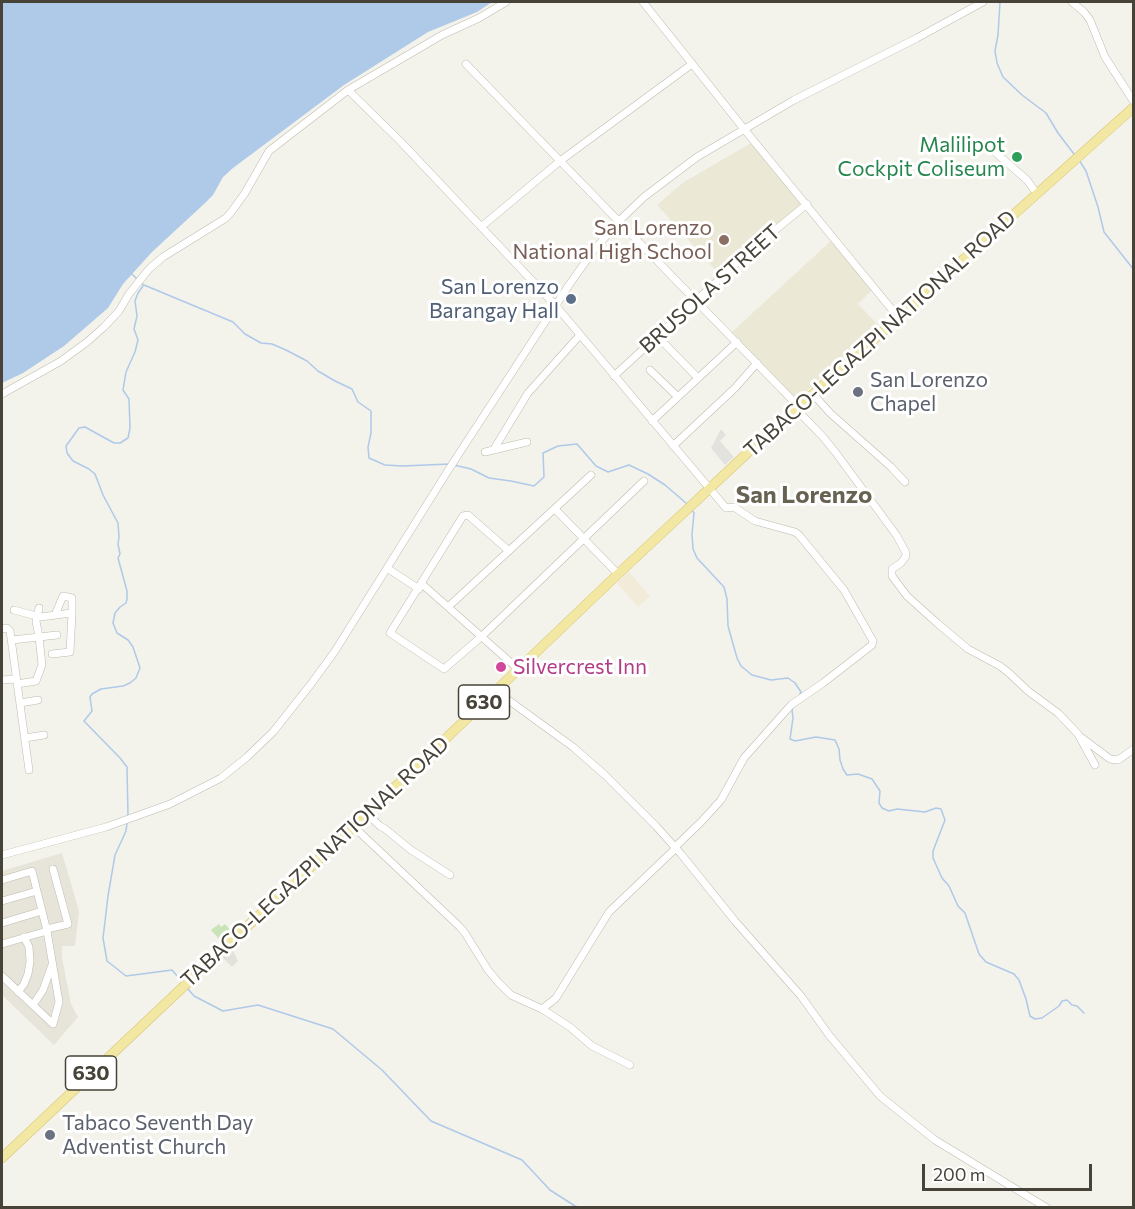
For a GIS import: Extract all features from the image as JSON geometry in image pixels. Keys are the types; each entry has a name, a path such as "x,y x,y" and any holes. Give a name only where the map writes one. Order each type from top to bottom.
{"main road":[{"name":"TABACO-LEGAZPI NATIONAL ROAD","path":"2,1158 756,445 898,316 1133,109"}],"street":[{"path":"2,394 61,361 87,342 119,311 149,269 226,218 245,193 269,151 348,90 442,35 479,18 506,2"},
{"path":"643,2 898,316"},
{"path":"2,855 73,837 170,804 221,778 247,757 273,732 335,651 449,469 556,306 594,250 619,221 644,197 697,157 794,100 983,2"},
{"path":"1072,2 1090,20 1105,57 1133,109"},
{"path":"466,64 737,342 823,437 897,536 906,553 901,563 892,569 892,576 907,596 968,649 1009,673 1110,759 1118,760 1134,749"},
{"path":"481,226 560,161 692,64"},
{"path":"348,90 400,141 556,306 726,508 734,507 755,521 800,535 844,590 873,641 872,645 848,664 790,705 744,758 721,800 609,912 556,998 542,1009"},
{"path":"996,153 1027,180 1037,194"},
{"name":"BRUSOLA STREET","path":"614,376 751,250 807,204"},
{"path":"494,449 528,393 580,335"},
{"path":"657,336 698,378"},
{"path":"652,421 737,342"},
{"path":"673,446 735,388 757,363"},
{"path":"650,370 678,397"},
{"path":"813,394 836,419 905,482"},
{"path":"485,452 527,442"},
{"path":"448,607 591,475"},
{"path":"509,551 468,515 463,516 390,633 444,669 481,637 644,481"},
{"path":"555,508 618,574"},
{"path":"387,568 420,586 448,607 518,669"},
{"path":"55,615 66,589"},
{"path":"52,654 74,651 72,613 76,599 63,596"},
{"path":"14,610 38,612"},
{"path":"38,612 40,617 72,613"},
{"path":"2,680 36,681 42,665 36,621 38,612"},
{"path":"2,629 9,630 12,640 29,770"},
{"path":"12,640 57,635"},
{"path":"496,691 573,747 605,775 675,847 735,921 801,996 829,1035 880,1096 935,1140 1047,1208"},
{"path":"20,704 38,700"},
{"path":"1078,734 1095,765"},
{"path":"25,738 44,735"},
{"path":"368,814 411,850 450,875"},
{"path":"354,827 465,933 482,962 511,996 542,1009 570,1027 592,1046 630,1065"},
{"path":"2,944 68,924 53,869"},
{"path":"2,880 32,871 47,930 59,1002 53,1024 2,976"},
{"path":"2,901 37,891"},
{"path":"2,923 42,911"},
{"path":"18,992 28,974 30,961 29,947 24,937"},
{"path":"33,1005 43,990 53,964"}],"shaded area":[{"name":"San Lorenzo National High School","path":"753,142 803,203 720,275 657,205 684,182"},
{"path":"833,239 874,288 858,304 878,325 797,400 732,332"},
{"path":"721,429 726,435 720,441 734,457 725,465 711,448"},
{"path":"629,572 650,596 638,607 617,583"},
{"path":"62,853 79,911 75,946 62,946 62,958 71,1004 78,1017 54,1045 2,995 2,871"},
{"path":"232,949 238,961 232,967 222,957"}],"green space":[{"path":"219,924 221,927 225,924 232,932 221,941 211,930"}],"water":[{"path":"2,2 492,2 477,12 428,32 344,85 233,168 223,177 213,195 152,252 123,284 108,308 64,346 23,373 2,383"}],"waterway":[{"path":"1000,2 995,51 1003,77 1046,113 1074,154"},
{"path":"1079,160 1086,171 1104,232 1134,270"},
{"path":"132,274 138,280"},
{"path":"141,283 233,322 245,334 261,343 272,344 286,350 307,361 318,371 352,389 358,402 371,411 369,458 385,465 450,464"},
{"path":"128,815 127,767 84,721 92,711 90,697 92,694 101,689 130,683 136,678 140,668 133,647 128,640 117,633 113,623 115,613 126,603 127,599 118,558 120,554 118,523 95,474 73,461 67,453 66,446 79,428 85,427 114,443 120,443 128,438 129,399 123,390 126,372 138,340 134,329 137,316 135,301 143,286"},
{"path":"454,465 471,469 489,478 534,486 544,477 543,453 558,446 577,444 596,466 608,472 629,465 665,485 686,503"},
{"path":"691,509 694,513 693,549 697,558 724,587 728,626 741,666 752,675 771,680 788,678 801,692 799,696"},
{"path":"794,706 790,739 795,741 816,737 835,740 843,769 847,775 858,774 872,779 880,791 879,803 882,808 889,811 897,809 925,812 936,808 941,809 945,820 933,851 933,858 958,906 965,913 979,954 986,962 1014,974 1019,980 1030,1016 1035,1019 1042,1018 1059,1006 1062,1001 1067,1000 1084,1013"},
{"path":"127,823 126,831 115,855 108,896 103,938 107,961 126,976 172,970 183,983"},
{"path":"188,989 194,996 223,1011 258,1005 333,1029 382,1070 431,1121 522,1160 550,1190 581,1208"}],"place":[{"name":"Malilipot Cockpit Coliseum","path":"1017,157"},
{"name":"San Lorenzo National High School","path":"724,240"},
{"name":"San Lorenzo Barangay Hall","path":"571,299"},
{"name":"San Lorenzo Chapel","path":"858,392"},
{"name":"Silvercrest Inn","path":"501,667"},
{"name":"Tabaco Seventh Day Adventist Church","path":"50,1135"}],"district":[{"name":"San Lorenzo","path":"804,495"}]}
